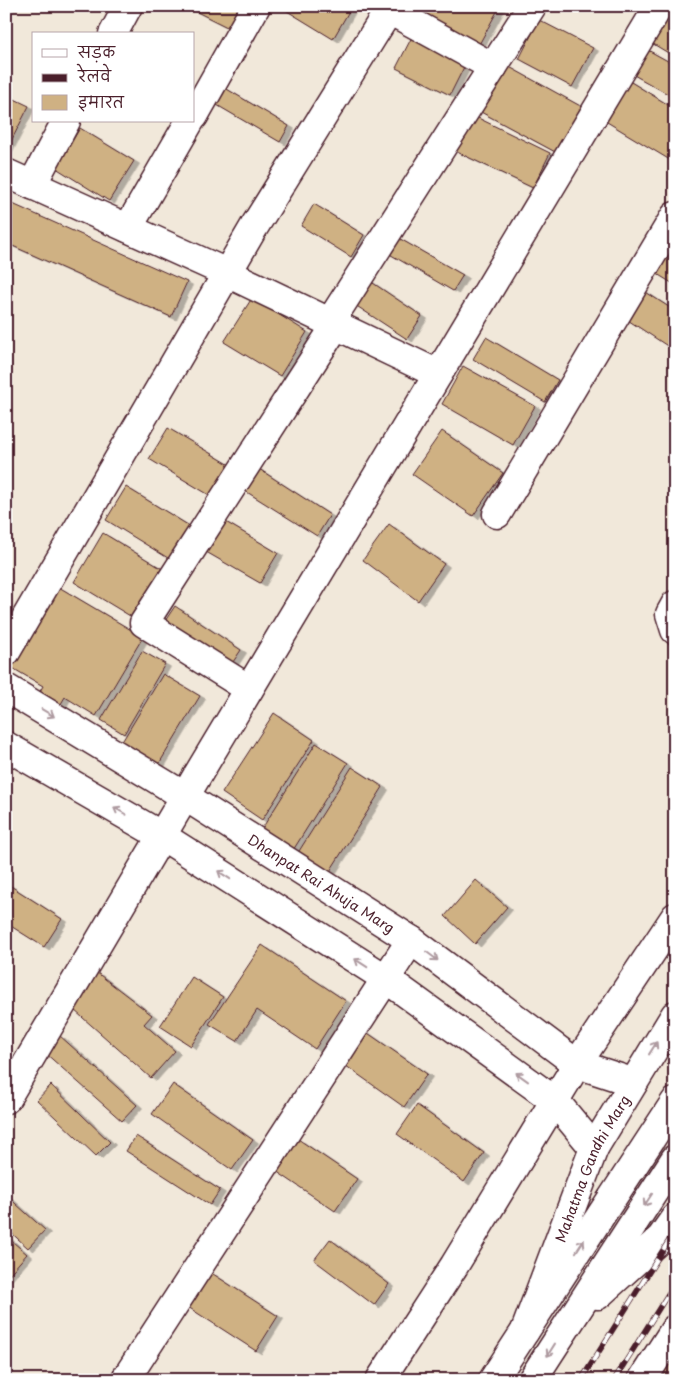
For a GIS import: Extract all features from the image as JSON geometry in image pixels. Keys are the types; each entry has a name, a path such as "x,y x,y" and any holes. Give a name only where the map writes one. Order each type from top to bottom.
{"street":[{"path":"114,32 128,6"},
{"path":"195,114 256,6"},
{"path":"249,689 144,623 532,6"},
{"path":"6,1099 249,689 659,6"},
{"path":"6,652 227,272 389,10 493,67"},
{"path":"32,185 65,122"},
{"path":"128,228 189,122"},
{"path":"6,173 227,272 438,374"},
{"path":"497,514 675,216"},
{"path":"675,605 670,614 675,630"},
{"name":"Dhanpat Rai Ahuja Marg","path":"6,688 186,796 411,940 577,1064 632,1082"},
{"path":"6,746 162,836 385,978 555,1101 594,1148"},
{"path":"380,1380 454,1266 577,1064 675,917"},
{"path":"125,1380 411,940"},
{"name":"Mahatma Gandhi Marg","path":"525,1331 594,1148 632,1082 675,1015"},
{"name":"Mahatma Gandhi Marg","path":"493,1380 675,1102"},
{"path":"532,1380 675,1159"},
{"path":"569,1321 661,1238 675,1218"},
{"path":"642,1380 675,1329"}],"building":[{"path":"185,6 242,6 231,29"},
{"path":"279,6 352,6 333,39"},
{"path":"395,6 500,6 476,50"},
{"path":"668,10 675,14 675,57 650,42"},
{"path":"539,20 593,48 572,87 519,59"},
{"path":"415,31 468,59 450,95 396,68"},
{"path":"646,49 675,65 675,98 632,74"},
{"path":"504,64 584,108 559,154 479,111"},
{"path":"626,79 675,109 675,163 602,119"},
{"path":"220,85 289,126 280,142 210,101"},
{"path":"6,95 29,106 6,151"},
{"path":"472,115 550,153 533,188 455,151"},
{"path":"80,128 134,161 109,201 56,168"},
{"path":"6,201 187,282 171,317 6,243"},
{"path":"314,204 364,235 351,257 301,226"},
{"path":"395,236 463,275 453,291 386,252"},
{"path":"675,237 675,285 649,269"},
{"path":"364,277 422,316 407,339 349,301"},
{"path":"638,287 675,311 675,351 620,315"},
{"path":"252,298 307,332 280,376 224,342"},
{"path":"486,337 558,380 545,402 473,359"},
{"path":"463,366 535,406 513,445 442,404"},
{"path":"168,428 230,465 211,496 149,459"},
{"path":"442,431 503,473 473,516 412,474"},
{"path":"256,467 330,515 317,536 242,489"},
{"path":"126,487 196,530 176,563 106,520"},
{"path":"219,518 278,553 260,583 201,549"},
{"path":"389,524 444,564 418,601 363,560"},
{"path":"103,533 169,573 140,622 74,582"},
{"path":"57,586 143,637 96,716 65,697 55,714 34,702 43,686 9,666"},
{"path":"175,606 241,650 227,671 161,627"},
{"path":"142,651 165,664 124,734 101,720"},
{"path":"163,674 200,696 157,767 120,745"},
{"path":"274,713 314,740 262,820 222,793"},
{"path":"316,743 348,763 290,855 258,835"},
{"path":"352,767 383,787 325,879 294,859"},
{"path":"476,880 507,907 475,944 445,916"},
{"path":"6,883 62,919 44,947 6,923"},
{"path":"262,945 346,1001 315,1049 257,1010 237,1041 209,1024"},
{"path":"96,972 152,1015 144,1024 175,1051 151,1078 74,1010"},
{"path":"192,977 223,997 191,1046 160,1026"},
{"path":"362,1029 427,1074 404,1107 339,1061"},
{"path":"59,1035 137,1105 122,1121 44,1052"},
{"path":"173,1084 253,1140 232,1170 152,1114"},
{"path":"51,1085 110,1142 96,1156 37,1100"},
{"path":"417,1105 484,1153 464,1182 397,1134"},
{"path":"136,1136 220,1190 210,1205 126,1151"},
{"path":"298,1139 357,1179 335,1211 276,1171"},
{"path":"6,1195 45,1230 28,1248 6,1228"},
{"path":"6,1236 27,1254 6,1278"},
{"path":"330,1239 389,1284 374,1305 314,1260"},
{"path":"210,1272 278,1316 256,1351 188,1307"},
{"path":"675,1347 675,1380 650,1380"}],"railway":[{"path":"581,1380 675,1231"},
{"path":"614,1380 675,1283"}]}
